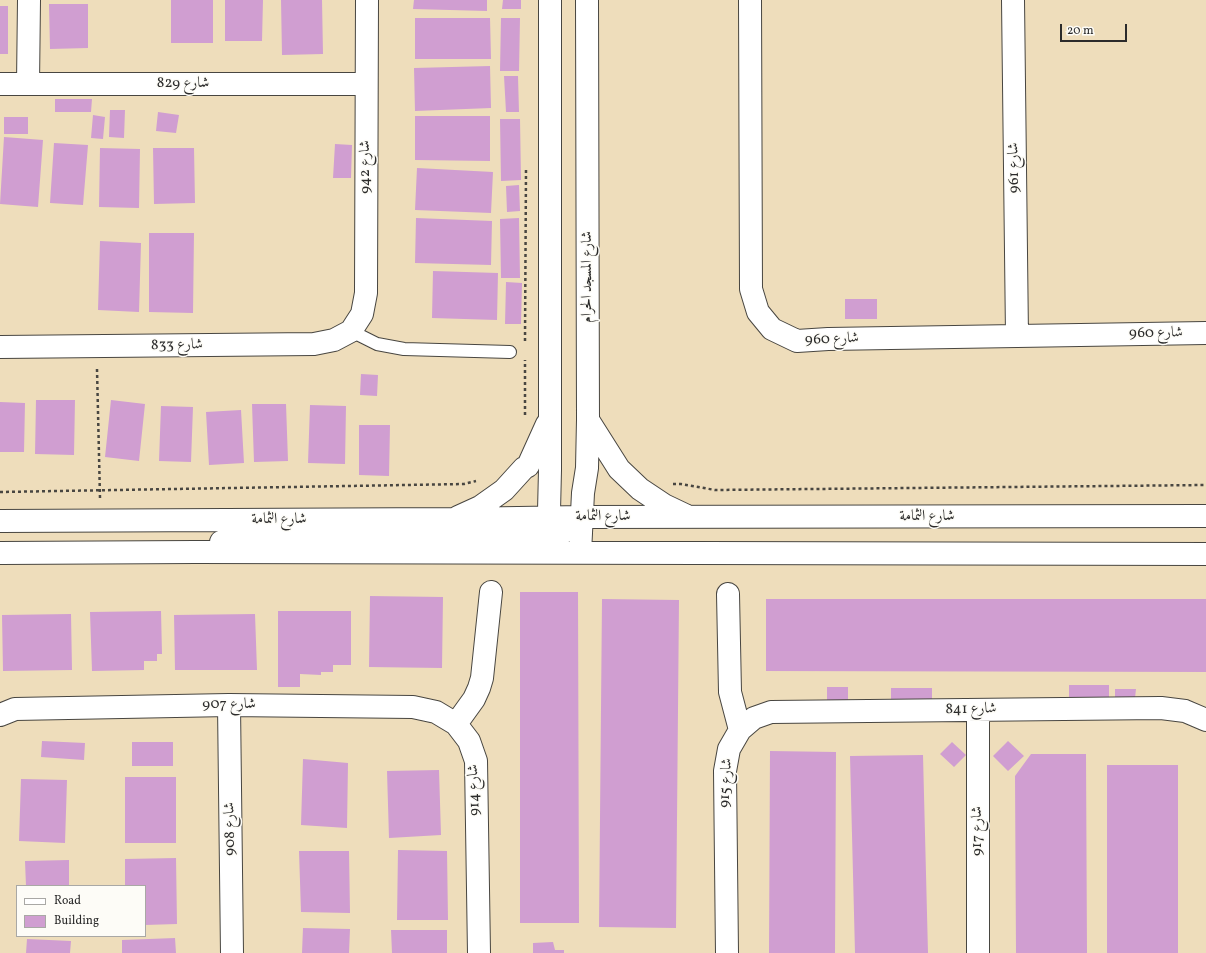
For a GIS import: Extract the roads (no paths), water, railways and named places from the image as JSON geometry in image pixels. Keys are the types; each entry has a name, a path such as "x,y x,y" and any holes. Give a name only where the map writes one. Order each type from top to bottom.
{"street":[{"path":"28,84 29,0"},
{"name":"شارع 942","path":"351,331 362,314 366,293 367,0"},
{"path":"550,0 549,535 571,529 582,517"},
{"name":"شارع المسجد الحرام","path":"580,553 583,493 587,468 588,420 587,0"},
{"name":"شارع 960","path":"750,0 751,289 758,312 772,329 797,341 828,339 1206,333"},
{"name":"شارع 961","path":"1012,0 1017,336"},
{"name":"شارع 829","path":"0,84 366,84"},
{"name":"شارع 833","path":"0,347 314,344 334,340 351,331"},
{"path":"454,519 480,507 504,490 524,468 528,466 550,417"},
{"path":"588,420 619,469 640,489 664,505 690,517"},
{"name":"شارع الثمامة","path":"582,517 1206,516"},
{"name":"شارع الثمامة","path":"0,521 454,519 549,535 580,553 1206,554"},
{"name":"شارع الثمامة","path":"0,553 196,552 549,535"},
{"path":"456,724 474,699 482,678 491,592"},
{"path":"728,594 730,692 740,730"},
{"name":"شارع 907","path":"0,715 15,709 229,705 413,707 436,712 456,724"},
{"name":"شارع 908","path":"229,705 232,953"},
{"name":"شارع 841","path":"740,730 754,718 771,712 1161,708 1185,711 1206,720"},
{"name":"شارع 917","path":"978,710 978,953"},
{"name":"شارع 914","path":"456,724 469,741 476,761 479,953"},
{"name":"شارع 915","path":"726,953 725,771 729,749 740,730"}],"lane":[{"path":"351,331 377,344 404,349 510,352"}]}
